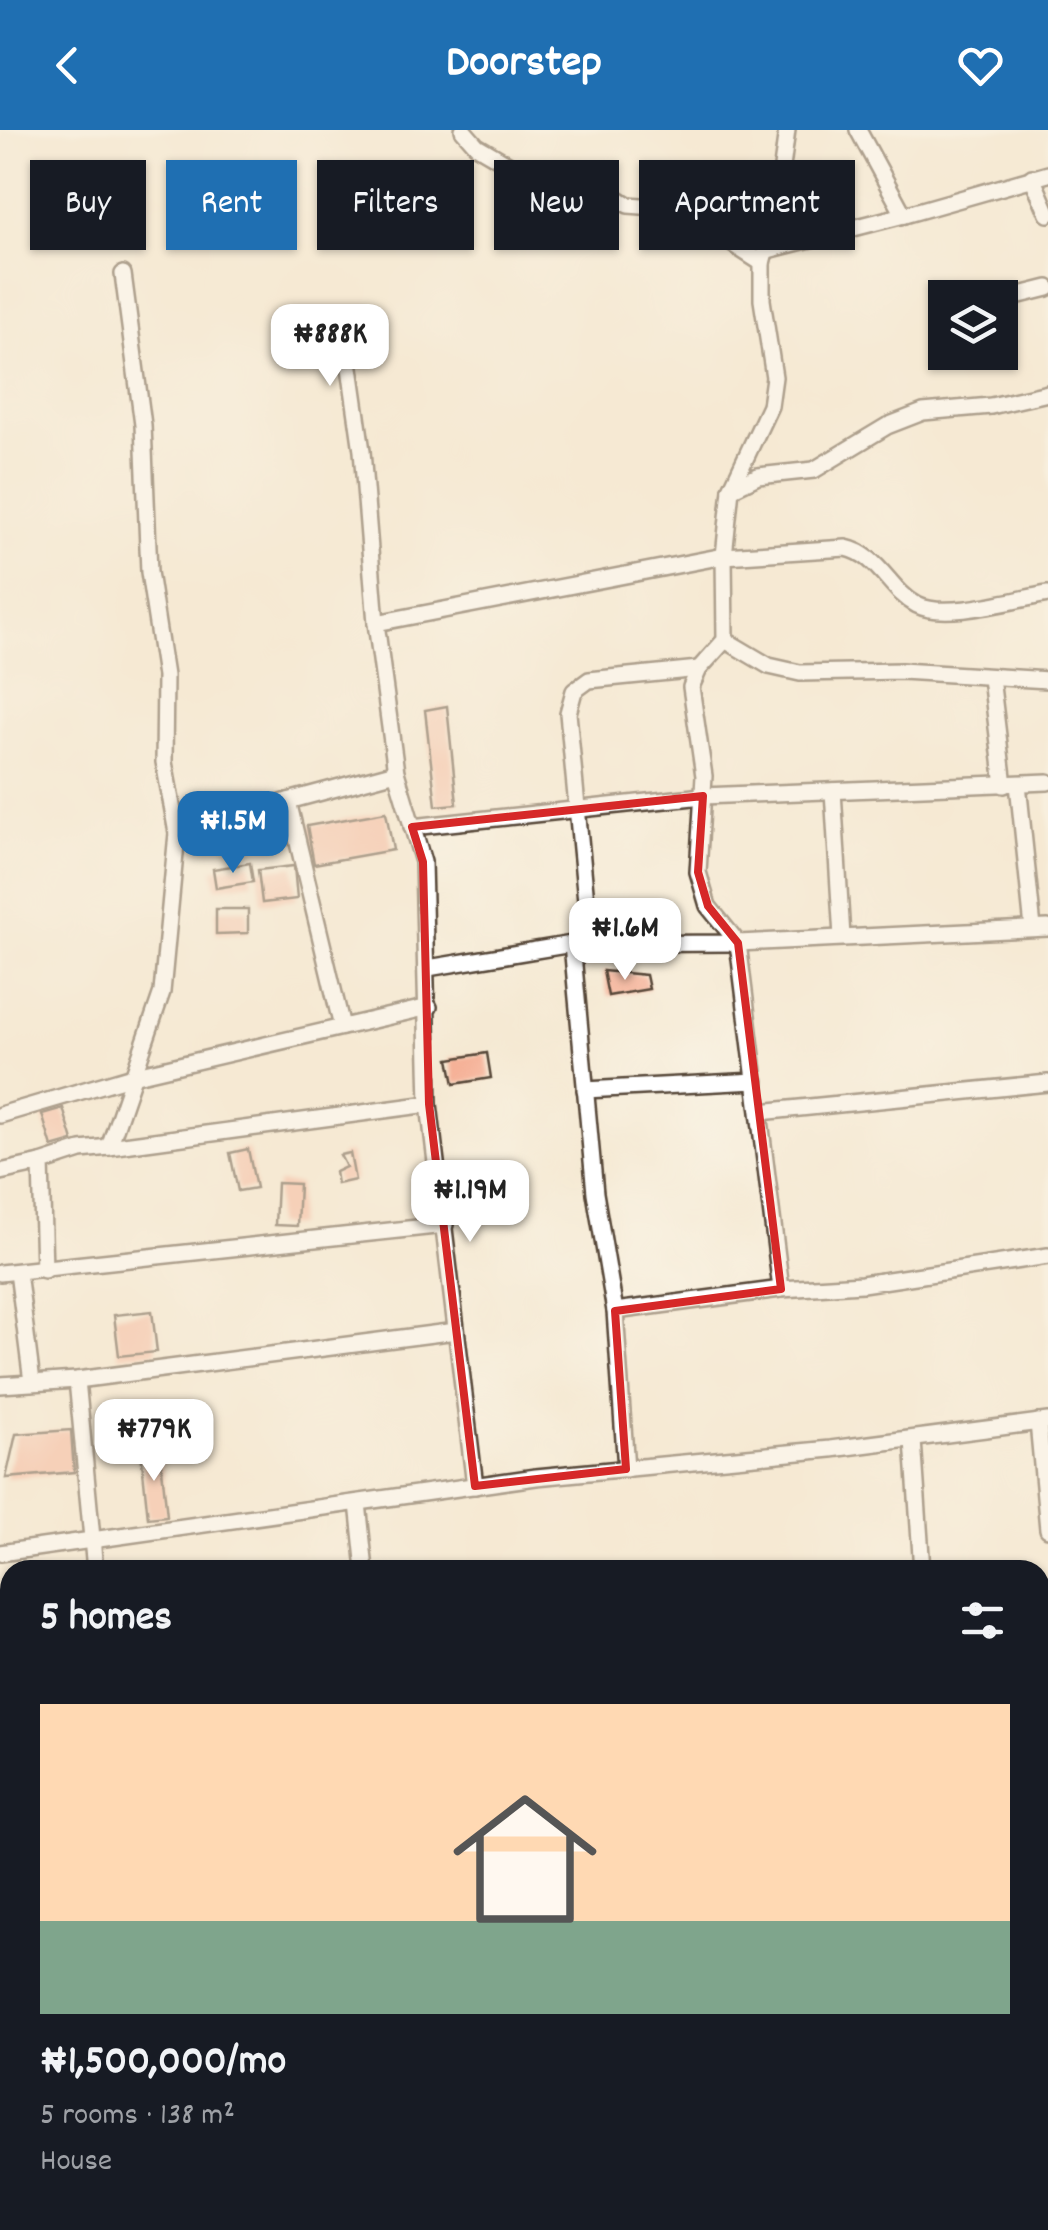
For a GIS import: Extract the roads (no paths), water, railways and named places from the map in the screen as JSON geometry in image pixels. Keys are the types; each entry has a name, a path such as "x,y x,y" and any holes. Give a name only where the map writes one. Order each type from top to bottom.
{"street":[{"path":"463,130 477,146 518,170 606,191 628,205 673,204 685,208 702,224 765,256 1040,175 1048,214"},
{"path":"780,1289 738,943 708,906 698,872 704,776 691,687 699,669 725,640 724,556 731,490 770,406 774,377 762,300 765,256 787,130"},
{"path":"858,130 904,215"},
{"path":"109,1147 162,992 177,833 164,762 165,676 149,572 144,425 123,274"},
{"path":"1018,296 1048,288"},
{"path":"343,319 362,452 376,623 396,772 422,862 429,1104 476,1486"},
{"path":"731,490 758,476 814,470 887,426 923,412 991,406 1048,393"},
{"path":"376,623 724,556 846,548 864,552 917,605 942,611 1048,594"},
{"path":"725,640 768,666 800,673 901,671 1048,680"},
{"path":"590,943 568,713 574,691 589,680 699,669"},
{"path":"428,968 572,944 738,943 1040,928 991,678"},
{"path":"177,833 396,772"},
{"path":"412,827 702,796 1048,782"},
{"path":"833,791 842,936"},
{"path":"288,801 342,1027"},
{"path":"572,944 595,1193 615,1311 626,1469"},
{"path":"0,1115 136,1075 428,1008"},
{"path":"585,1090 756,1081"},
{"path":"760,1112 1048,1083"},
{"path":"0,1172 41,1164 80,1150 429,1104"},
{"path":"41,1164 44,1270"},
{"path":"0,1274 445,1225"},
{"path":"615,1311 780,1289 862,1284 1048,1256"},
{"path":"18,1272 32,1382"},
{"path":"0,1384 78,1380 456,1331"},
{"path":"78,1380 94,1560"},
{"path":"0,1553 476,1486 913,1440 1043,1421 1048,1529"},
{"path":"913,1440 921,1560"},
{"path":"358,1502 364,1560"}]}
